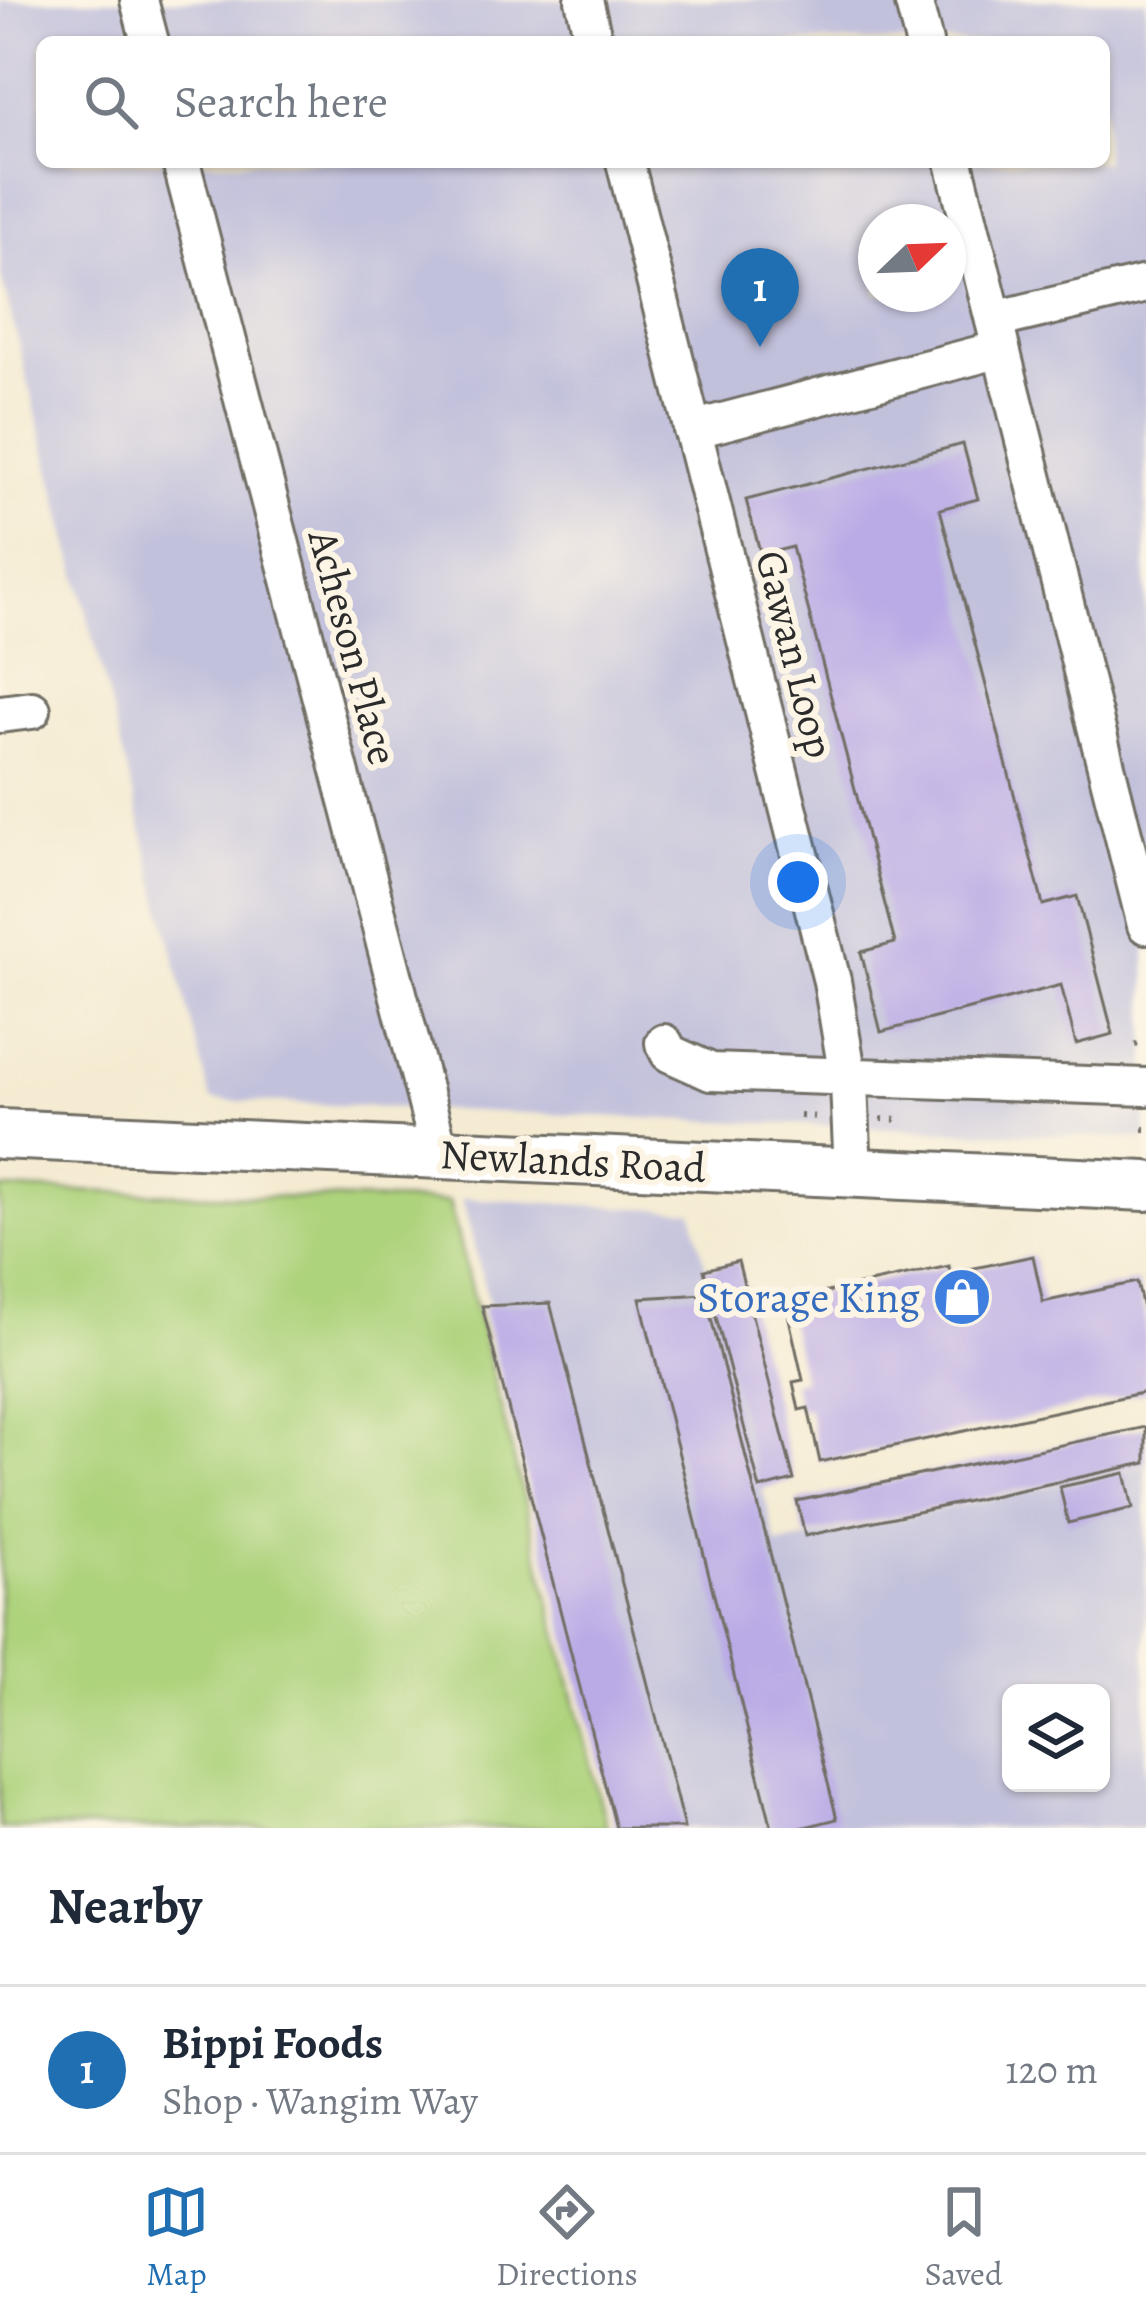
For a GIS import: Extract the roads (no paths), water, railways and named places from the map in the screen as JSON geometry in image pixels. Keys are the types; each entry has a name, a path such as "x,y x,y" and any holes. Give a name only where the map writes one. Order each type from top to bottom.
{"street":[{"path":"139,0 148,36"},
{"path":"584,0 593,36"},
{"path":"913,0 922,36"},
{"name":"Acheson Place","path":"183,168 440,1154"},
{"name":"Gawan Loop","path":"626,168 832,980 848,1079 853,1173"},
{"path":"956,168 1146,925"},
{"path":"692,430 1146,284"},
{"path":"664,1043 669,1052 711,1072 1146,1087"},
{"name":"Newlands Road","path":"0,1135 1146,1186"}],"place":[{"name":"Bippi Foods","path":"760,347"},
{"name":"Storage King","path":"962,1297"}]}
